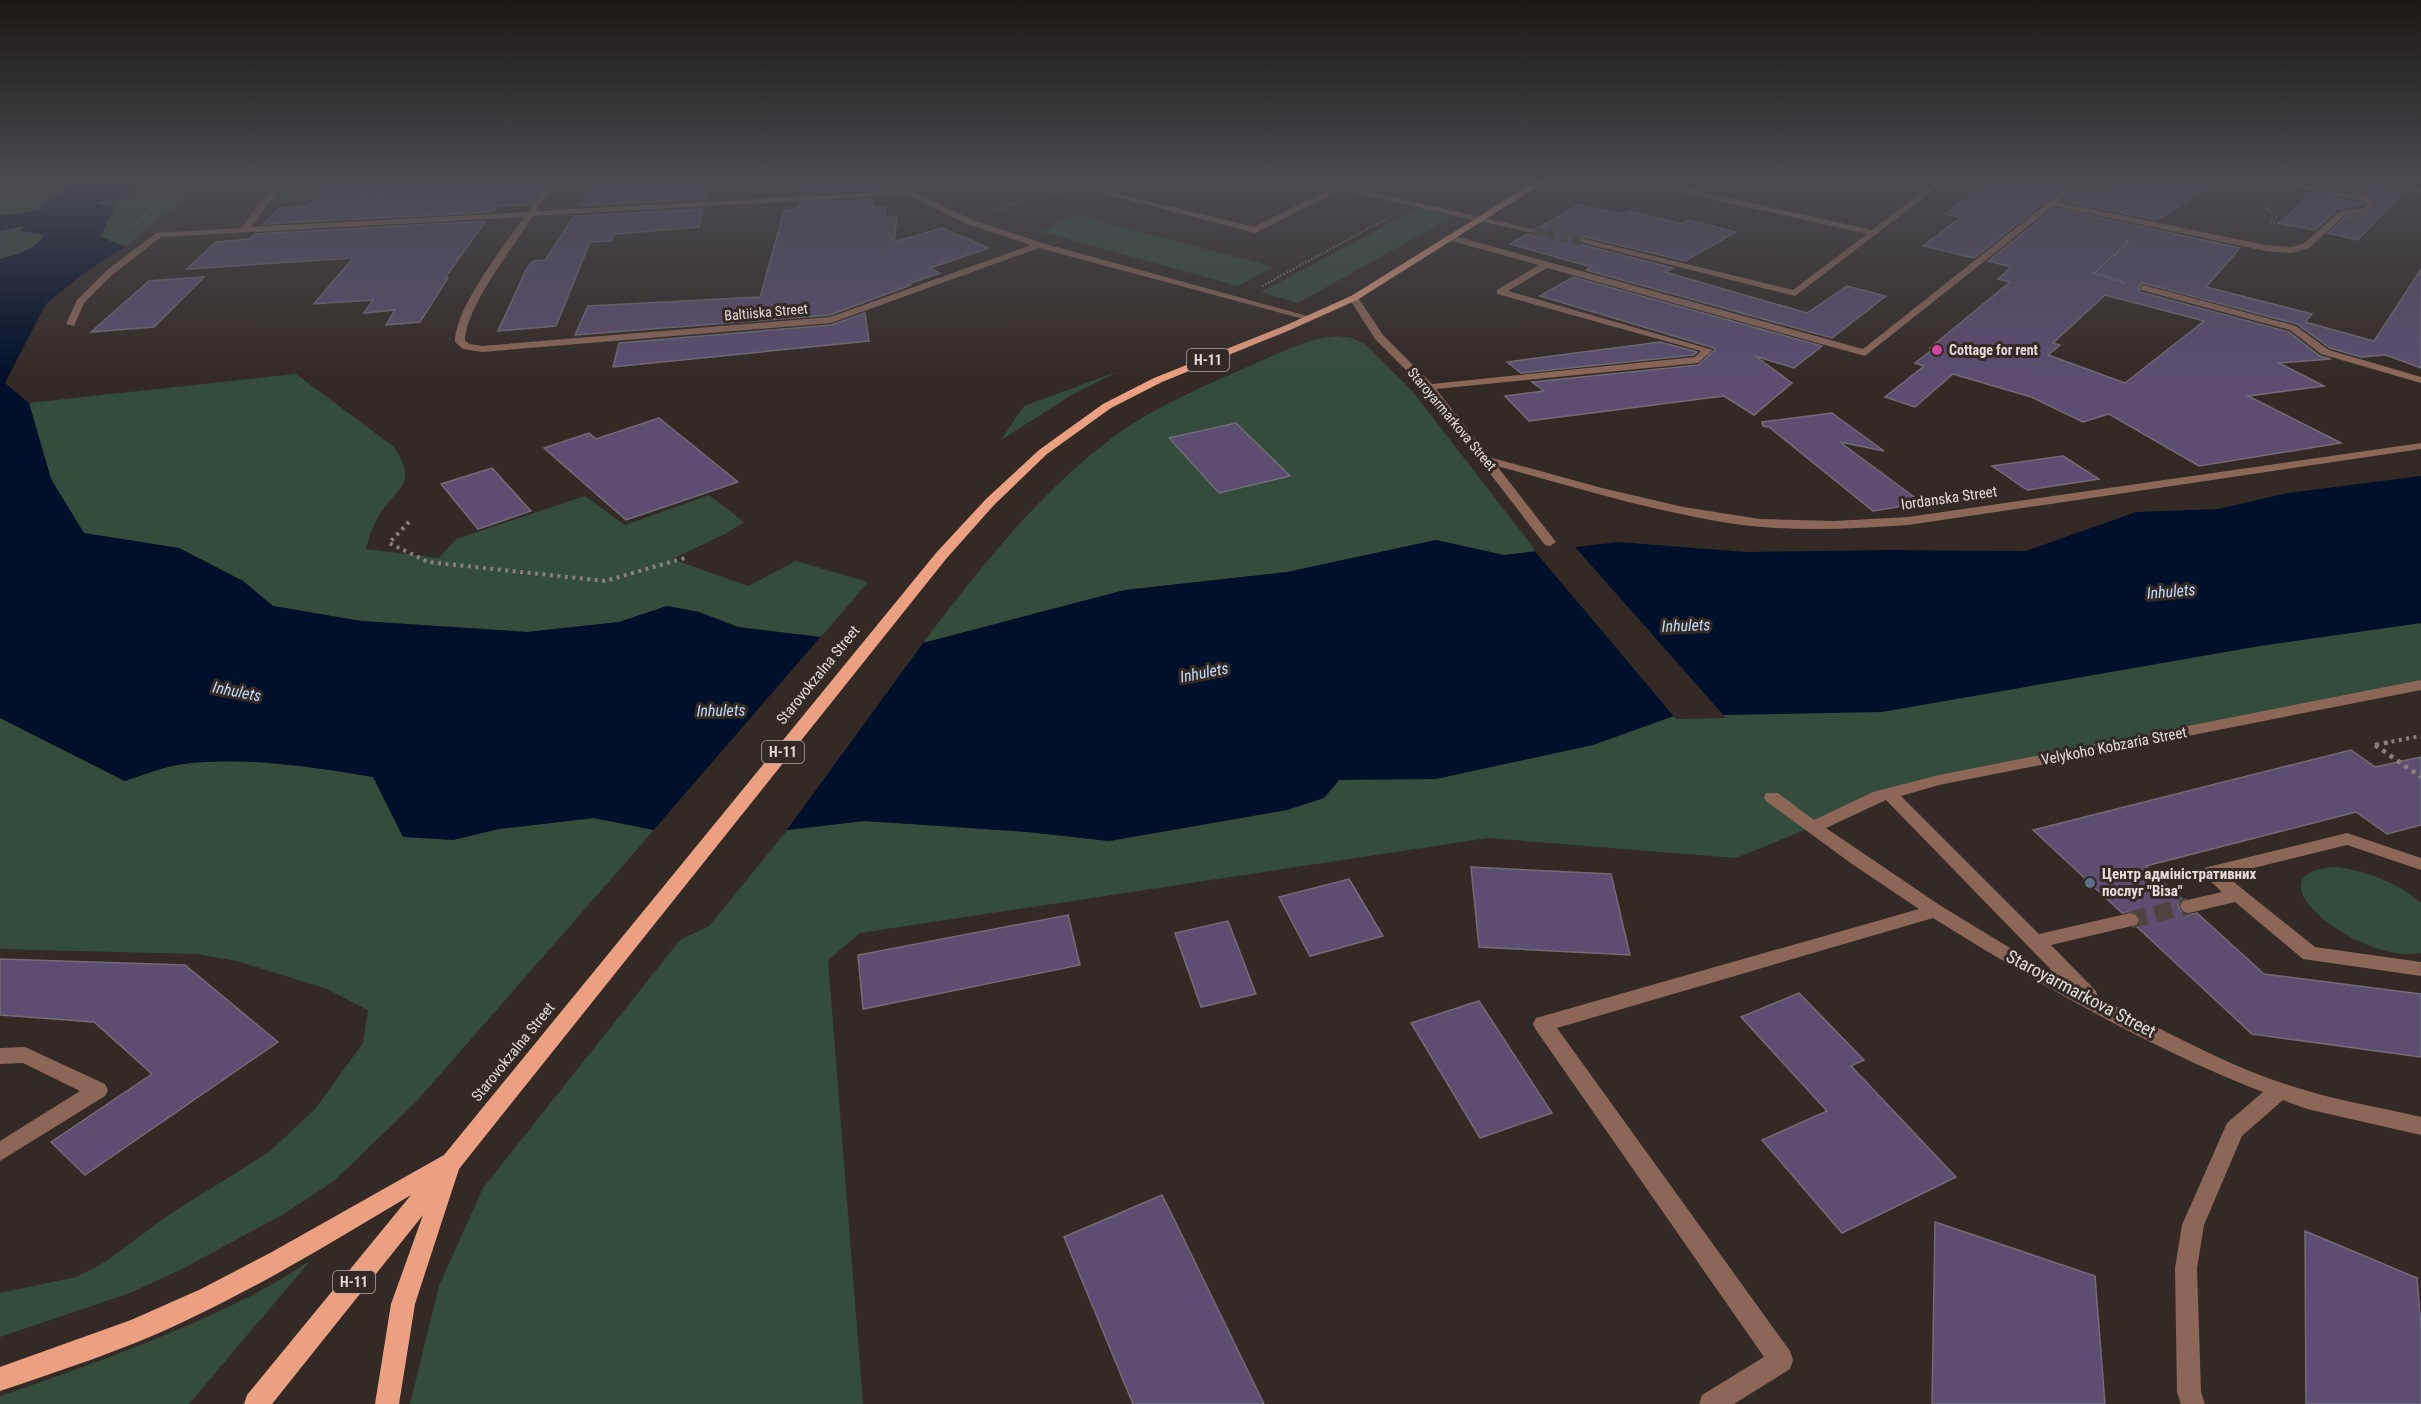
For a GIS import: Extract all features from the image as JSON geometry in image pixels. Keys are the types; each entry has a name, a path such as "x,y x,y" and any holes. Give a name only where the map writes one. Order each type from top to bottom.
{"main road":[{"name":"Starovokzalna Street","path":"256,1404 913,590 1004,488 1043,452 1107,406 1158,380 1354,298 1437,247"},
{"path":"0,1379 82,1352 174,1314 266,1267 453,1160"},
{"path":"387,1404 403,1304 453,1160"}],"street":[{"path":"71,324 80,302 110,273 144,247"},
{"name":"Baltiiska Street","path":"510,247 471,305 460,330 460,342 467,347 482,349 831,320 1035,247"},
{"path":"1045,247 1310,318"},
{"path":"1482,247 1865,353 1918,313 1998,247"},
{"path":"1602,247 1795,294 1857,247"},
{"path":"2258,247 2291,250 2304,247"},
{"path":"1429,387 1698,360 1708,350 1500,292 1547,264"},
{"path":"2144,288 2293,328 2302,332 2312,346 2325,352 2421,380"},
{"name":"Staroyarmarkova Street","path":"1354,298 1379,338 1429,387 1550,542"},
{"name":"Iordanska Street","path":"1485,459 1663,506 1713,516 1760,522 1865,525 1920,520 2421,446"},
{"name":"Velykoho Kobzaria Street","path":"1813,827 1866,801 1940,780 2421,685"},
{"path":"1890,794 2099,1007"},
{"name":"Staroyarmarkova Street","path":"1772,797 1935,911 2058,986 2099,1007 2225,1069 2307,1100 2421,1126"},
{"path":"2421,864 2346,839 2210,872 2310,954 2421,969"},
{"path":"2190,906 2238,895"},
{"path":"1711,1404 1781,1360 1543,1024 1935,911"},
{"path":"2036,942 2130,920"},
{"path":"0,1056 25,1055 98,1090 0,1152"},
{"path":"2193,1404 2189,1392 2186,1268 2193,1225 2234,1130 2280,1090"}],"path":[{"path":"1239,298 1335,247"},
{"path":"2124,247 2094,273 2144,288"},
{"path":"409,522 389,543 428,562 605,581 688,556"},
{"path":"2421,736 2375,745 2421,777"}],"green space":[{"path":"0,247 33,247 20,253 0,259"},
{"path":"1095,247 1196,247 1274,267 1238,286"},
{"path":"1347,247 1399,247 1298,303 1261,292"},
{"path":"1325,337 1352,338 1365,344 1413,392 1536,551 1504,555 1436,540 1287,572 1125,590 923,643 1021,523 1076,467 1106,443 1150,413 1205,386 1291,348"},
{"path":"1119,371 1073,394 1001,440 1024,406"},
{"path":"296,374 394,447 402,460 405,479 377,519 366,549 439,558 456,539 585,496 625,525 709,495 744,522 725,534 672,559 748,586 796,561 868,582 821,637 738,627 699,612 667,606 619,622 527,632 361,621 273,606 243,581 179,548 83,533 51,479 29,403"},
{"path":"2421,623 2421,685 1939,780 1837,817 1736,858 1488,838 860,933 828,960 863,1404 410,1404 439,1286 483,1188 680,940 709,926 789,828 865,821 1028,832 1110,841 1287,810 1324,798 1339,780 1674,716 1749,714"},
{"path":"0,718 124,781 176,765 230,761 302,766 373,777 386,800 453,840 499,829 594,818 654,830 416,1102 334,1181 284,1214 182,1269 130,1293 0,1337 0,1293 76,1277 105,1262 170,1214 269,1152 315,1109 363,1043 368,1010 327,989 237,961 197,954 0,949"},
{"path":"2335,867 2359,871 2392,883 2421,903 2421,953 2396,953 2369,945 2343,933 2321,917 2306,900 2301,885 2310,873"},
{"path":"310,1261 189,1404 0,1404 0,1396 129,1350 224,1309 262,1290"}],"water":[{"name":"Inhulets","path":"125,247 84,273 46,304 5,383 29,403 51,479 84,533 179,548 243,581 273,606 361,621 527,632 619,622 667,606 699,612 738,627 821,637 923,643 1125,590 1287,572 1436,540 1504,555 1619,542 1746,552 2026,551 2136,512 2218,509 2288,493 2421,476 2421,623 2260,646 1882,712 1674,716 1593,745 1436,779 1339,780 1324,798 1287,810 1109,841 1028,832 865,821 736,836 696,830 654,830 594,818 499,829 453,840 403,837 373,777 302,766 230,761 176,765 125,781 0,718 0,259 31,248"}],"pier":[{"path":"1572,544 1726,718 1676,719 1533,549"},
{"path":"823,634 926,639 786,831 736,839 695,833 651,833"}],"building":[{"path":"211,247 468,247 445,278 448,278 420,322 386,325 395,310 364,313 373,300 314,304 353,258 187,269"},
{"path":"554,247 588,247 556,326 498,331 526,270 533,261 545,260"},
{"path":"774,247 989,248 930,268 940,273 830,315 575,335 588,306 760,297"},
{"path":"1519,247 1589,247 1673,268 1665,272 1807,313 1847,286 1886,296 1832,338 1586,270 1591,267"},
{"path":"1625,247 1710,247 1685,261"},
{"path":"1925,247 1989,247 1974,258"},
{"path":"2006,247 2233,247 2240,248 2206,287 2312,314 2305,322 2374,341 2421,269 2421,368 2386,355 2361,357 2330,348 2297,324 2143,283 2139,286 2140,292 2289,332 2320,356 2331,359 2279,363 2324,386 2248,396 2341,443 2199,466 2109,414 2083,422 2031,397 1953,374 1915,407 1885,397 1924,366 1915,363 1933,349 1930,348 2010,282 1998,279 2011,267 1988,261","holes":["2105,295 2204,321 2125,383 2048,355 2060,345 2053,343"]},
{"path":"204,277 154,327 91,332 149,281"},
{"path":"1573,277 1822,346 1794,368 1755,356 1792,383 1754,415 1724,396 1529,421 1505,396 1544,391 1532,382 1698,365 1715,350 1540,296"},
{"path":"865,313 869,341 613,367 619,343 831,325"},
{"path":"1660,342 1697,352 1694,355 1521,373 1507,362"},
{"path":"1832,413 1884,451 1840,442 1922,503 1873,511 1769,427 1763,426 1762,422"},
{"path":"659,418 738,482 626,520 544,448 589,433 596,439"},
{"path":"1236,423 1290,476 1219,493 1169,438"},
{"path":"2063,456 2099,479 2027,490 1992,466"},
{"path":"492,468 531,511 478,529 441,484"},
{"path":"2351,750 2375,767 2421,757 2421,825 2387,834 2356,812 2146,866 2182,899 2178,905 2181,912 2188,915 2197,913 2264,974 2421,994 2421,1057 2252,1034 2137,927 2141,921 2138,914 2131,911 2122,913 2033,830"},
{"path":"1471,867 1611,874 1630,955 1479,947"},
{"path":"1349,879 1383,936 1310,956 1279,897"},
{"path":"1068,915 1080,965 863,1009 858,955"},
{"path":"1228,921 1256,994 1201,1007 1175,933"},
{"path":"0,959 185,965 278,1042 85,1175 51,1142 152,1074 94,1022 0,1015"},
{"path":"1799,993 1864,1060 1851,1066 1956,1177 1842,1233 1762,1140 1827,1111 1741,1017"},
{"path":"1479,1001 1552,1113 1480,1138 1411,1023"},
{"path":"1162,1195 1264,1404 1133,1404 1064,1237"},
{"path":"1935,1222 2095,1276 2105,1404 1932,1404"},
{"path":"2305,1231 2417,1278 2421,1329 2421,1404 2306,1404"}],"tunnel":[{"path":"2130,920 2189,906"}],"place":[{"name":"Cottage for rent","path":"1937,350"},
{"name":"Центр адміністративних послуг \"Віза\"","path":"2090,883"}]}
